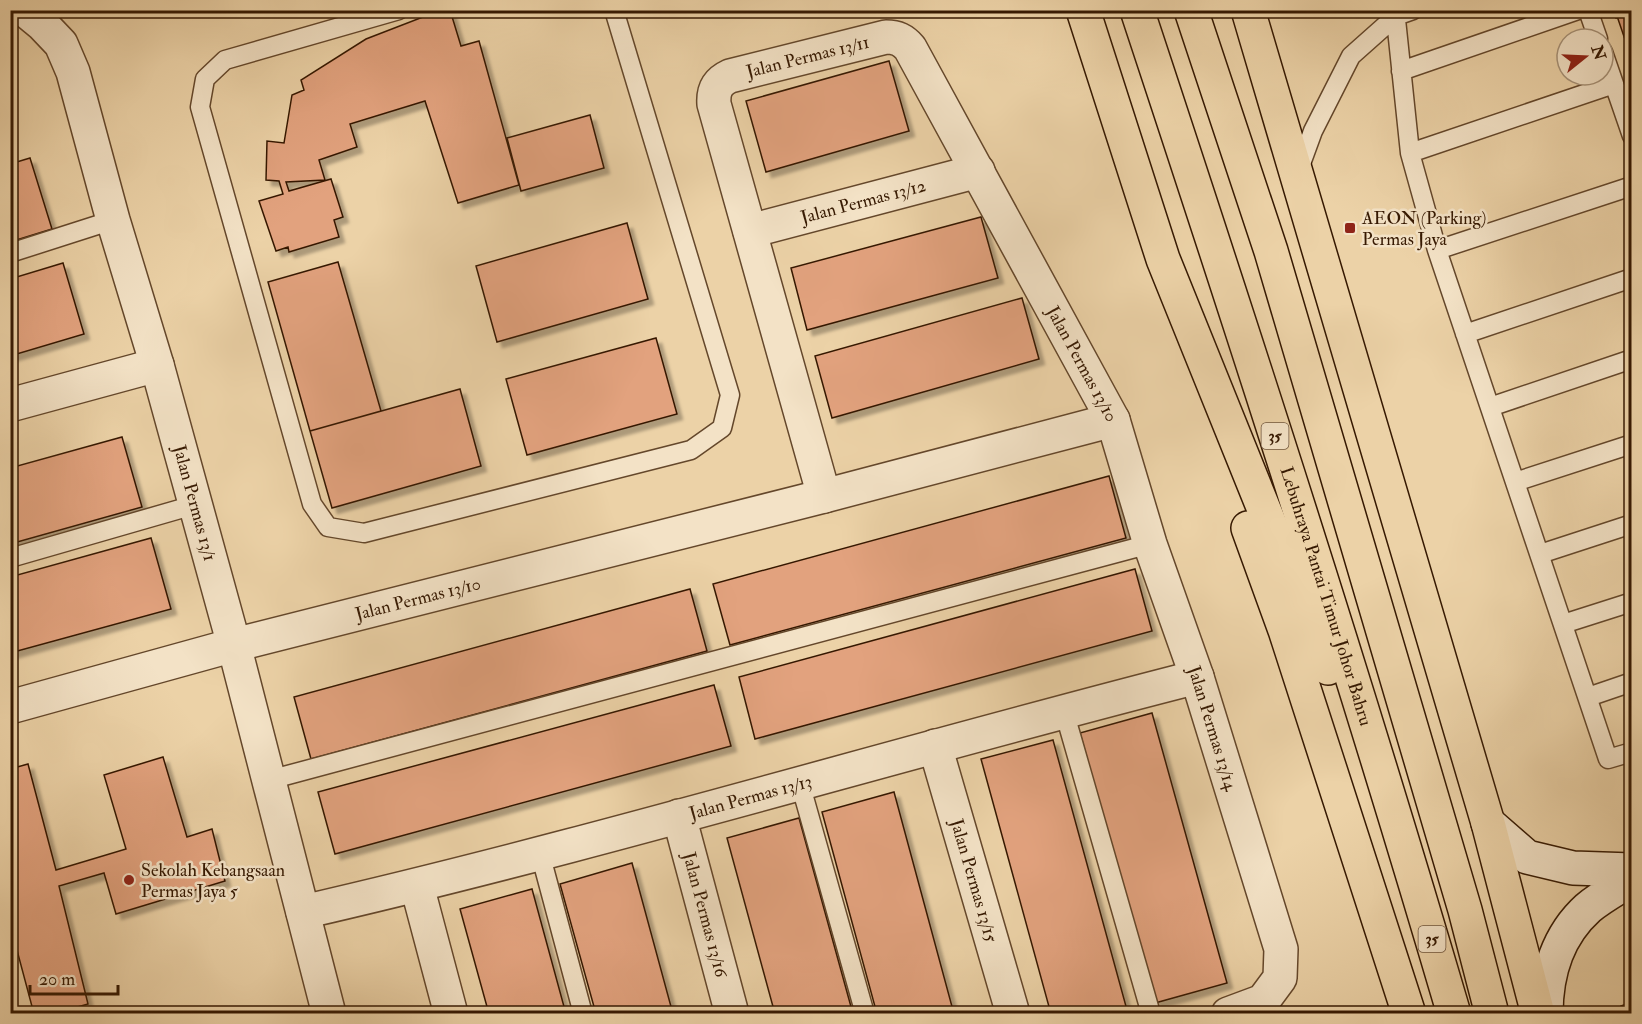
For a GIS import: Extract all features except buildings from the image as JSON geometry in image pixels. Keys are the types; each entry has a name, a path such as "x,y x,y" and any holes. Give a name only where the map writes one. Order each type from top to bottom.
{"highway":[{"path":"1083,10 1163,259 1344,710 1410,864"},
{"name":"Lebuhraya Pantai Timur Johor Bahru","path":"1137,10 1220,260 1410,864 1454,1014"},
{"name":"35","path":"1191,10 1271,251 1465,910 1492,1014"},
{"path":"1248,10 1488,823 1538,1014"},
{"path":"1163,259 1180,344 1285,630 1409,1014"}],"street":[{"name":"Jalan Permas 13/1","path":"25,10 61,44 73,72 234,645 329,1014"},
{"name":"Jalan Permas 13/11","path":"750,231 714,104 713,95 716,87 730,76 886,37 895,37 904,41 910,48 978,171"},
{"name":"Jalan Permas 13/12","path":"750,231 978,171"},
{"name":"Jalan Permas 13/10","path":"10,707 234,645 824,496 1113,420 978,171"},
{"path":"750,231 824,496"},
{"path":"10,405 157,365"},
{"name":"Jalan Permas 13/14","path":"1113,420 1150,544 1197,677 1281,949 1280,978 1263,1001 1228,1014"},
{"name":"Jalan Permas 13/13","path":"303,912 417,886 1197,677"},
{"name":"Jalan Permas 13/15","path":"935,746 1013,1014"},
{"name":"Jalan Permas 13/16","path":"679,816 732,1014"},
{"path":"1488,823 1527,857 1573,868 1632,870"},
{"path":"1546,1014 1546,989 1560,943 1588,908 1632,879"},
{"path":"417,886 451,1014"}],"lane":[{"path":"399,10 350,17 225,60 205,79 200,107 312,504 328,527 364,533 691,450 722,428 730,395 614,10"},
{"path":"1296,177 1313,131 1352,56 1395,14 1413,10"},
{"path":"1401,71 1578,10"},
{"path":"1588,10 1594,27"},
{"path":"1395,14 1410,153 1437,250 1608,759 1632,752"},
{"path":"1410,153 1605,87"},
{"path":"1615,87 1632,136"},
{"path":"1437,250 1632,186"},
{"path":"10,253 113,220"},
{"path":"1466,334 1632,278"},
{"path":"1490,407 1632,359"},
{"path":"1515,482 1632,444"},
{"path":"10,558 194,505"},
{"path":"1540,554 1632,524"},
{"path":"269,780 1150,544"},
{"path":"1563,624 1632,602"},
{"path":"1588,697 1632,682"},
{"path":"1064,711 1151,1014"},
{"path":"800,783 865,1014"},
{"path":"540,853 583,1014"}],"place":[{"name":"AEON (Parking) Permas Jaya","path":"1350,228"},
{"name":"Sekolah Kebangsaan Permas Jaya 5","path":"129,880"}]}
